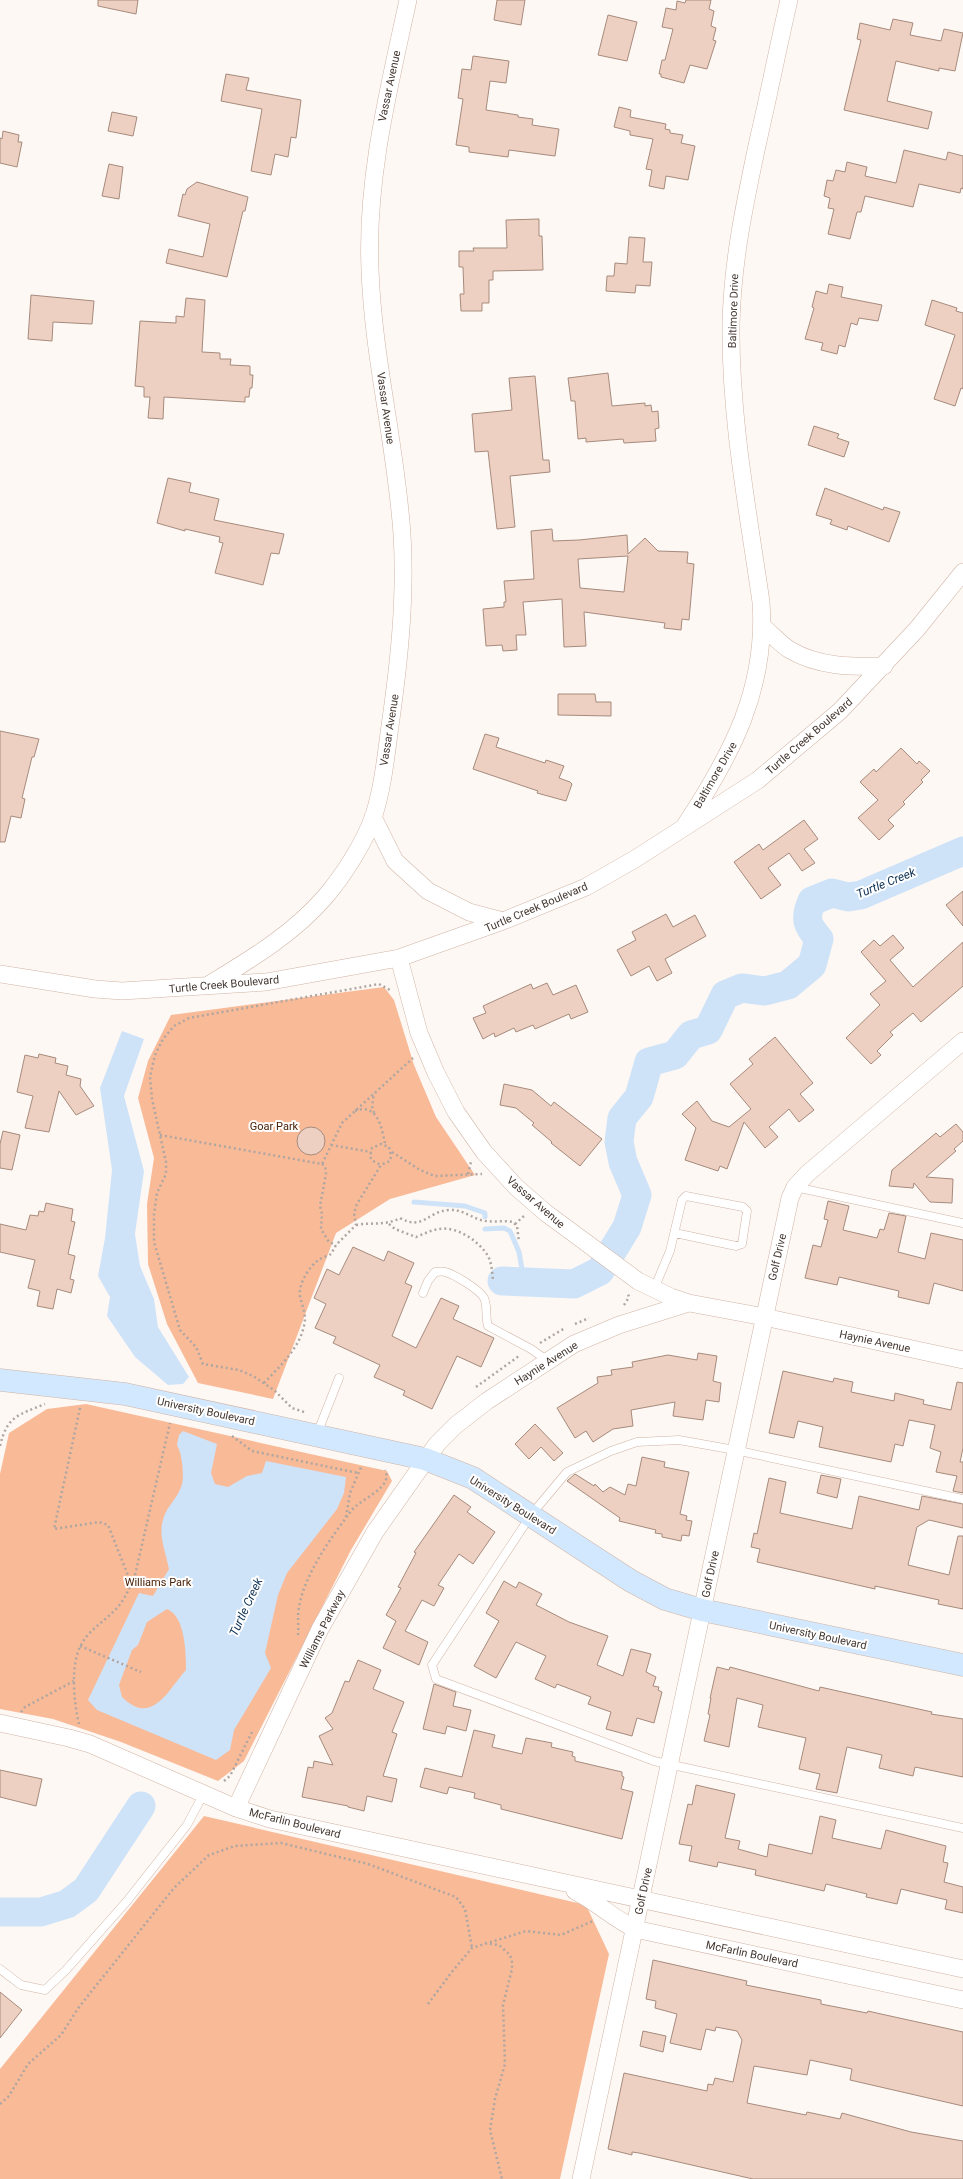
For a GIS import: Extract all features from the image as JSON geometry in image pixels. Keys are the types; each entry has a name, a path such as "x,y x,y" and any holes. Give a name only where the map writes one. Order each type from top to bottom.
{"street":[{"name":"Vassar Avenue","path":"208,985 286,934 325,897 352,860 373,817 382,776 396,688 402,583 402,534 378,350 370,269 371,224 380,132 408,0"},
{"name":"Baltimore Drive","path":"683,829 719,772 735,740 750,702 758,667 762,626 737,432 732,378 731,324 735,268 743,212 789,0"},
{"name":"Turtle Creek Boulevard","path":"0,974 95,989 122,991 266,982 399,958 503,922 586,887 683,829 758,780 840,712 917,629 963,572"},
{"path":"762,626 790,650 814,661 836,666 884,666"},
{"path":"373,817 395,861 428,892 469,912 503,922"},
{"name":"Vassar Avenue","path":"399,958 419,1033 436,1073 456,1112 484,1152 516,1188 638,1281 689,1303 764,1317"},
{"name":"Golf Drive","path":"581,2179 790,1198 795,1187 963,1041"},
{"name":"Haynie Avenue","path":"425,1459 456,1425 487,1401 574,1344 619,1325 689,1303"},
{"name":"Haynie Avenue","path":"764,1317 963,1360"},
{"name":"University Boulevard","path":"0,1380 125,1394 320,1426 425,1459 473,1478 631,1582 665,1599 702,1610 963,1665"},
{"name":"Williams Parkway","path":"236,1808 320,1629 375,1532 425,1459"},
{"name":"McFarlin Boulevard","path":"0,1723 90,1744 236,1808 270,1819 963,1969"},
{"name":"McFarlin Boulevard","path":"554,1880 596,1902 614,1917 635,1929 963,2000"}],"lane":[{"path":"795,1187 963,1223"},
{"path":"654,1289 670,1251 674,1232 682,1200 686,1196 743,1207 747,1211 742,1244 736,1246 674,1232"},
{"path":"424,1293 428,1280 435,1272 445,1272 466,1283 481,1293 485,1299 485,1317 488,1326 531,1349 548,1361"},
{"path":"320,1426 339,1378"},
{"path":"963,1499 736,1450 679,1440 637,1442 611,1451 567,1472 531,1515 432,1665 436,1679 669,1765 963,1828"},
{"path":"0,1969 21,1985 44,1990 66,1970 127,1901 188,1825 204,1793"}],"path":[{"path":"320,1426 292,1408 281,1396 253,1376 239,1370 203,1364 196,1347 180,1330 154,1242 154,1214 157,1193 166,1174 166,1162 152,1099 150,1077 155,1055 162,1039 174,1026 189,1018 379,984 387,987 393,995"},
{"path":"411,1052 417,1065"},
{"path":"322,1164 342,1123 374,1092 414,1057"},
{"path":"374,1092 372,1106 374,1114"},
{"path":"353,1112 365,1110 374,1114 380,1120 385,1144 391,1152 420,1170 435,1176 447,1177 478,1173 488,1175 484,1170"},
{"path":"160,1135 322,1164 325,1166 326,1174 320,1206 322,1214 321,1229 329,1242 336,1245"},
{"path":"370,1152 376,1145 385,1144"},
{"path":"331,1146 370,1152"},
{"path":"370,1152 373,1161 381,1165"},
{"path":"356,1225 354,1213 357,1204 381,1165 390,1161 391,1152"},
{"path":"473,1157 475,1161"},
{"path":"515,1224 528,1212 524,1209"},
{"path":"264,1383 297,1344 305,1325 304,1307 300,1295 302,1283 315,1263 331,1254 336,1245 356,1225 388,1224 400,1218 413,1224 420,1223 436,1214 448,1210 463,1211 482,1220 502,1220 512,1222 517,1226 519,1242"},
{"path":"388,1224 395,1229 416,1237 439,1229 451,1228 478,1244 488,1256 492,1267 493,1280"},
{"path":"0,1446 4,1430 16,1416 49,1403"},
{"path":"80,1407 54,1529 100,1522 108,1525 132,1584"},
{"path":"162,1420 177,1424"},
{"path":"79,1726 75,1711 75,1661 80,1646 90,1632 115,1611 126,1597 132,1584 137,1568 170,1422"},
{"path":"236,1434 229,1432 236,1441 252,1451 358,1473"},
{"path":"345,1519 350,1493 363,1463 356,1461"},
{"path":"295,1641 298,1634 298,1608 320,1556 345,1519 364,1498 384,1486 387,1473 382,1466"},
{"path":"387,1473 392,1473"},
{"path":"80,1646 141,1672"},
{"path":"19,1714 25,1707 74,1681"},
{"path":"224,1781 230,1776 254,1726"},
{"path":"0,2104 9,2096 28,2064 61,2035 79,2007 174,1888 209,1855 235,1846 281,1842 302,1846 368,1864 456,1897 465,1909 472,1948"},
{"path":"428,2004 472,1948 526,1931 561,1935 592,1921"},
{"path":"485,1943 499,1945 510,1955 512,1962 512,1969 503,2005 505,2064 495,2099 490,2130 502,2179"}],"green space":[{"name":"Goar Park","path":"384,987 394,1000 414,1065 436,1117 475,1175 390,1199 336,1233 273,1399 198,1383 167,1324 148,1264 147,1204 154,1158 138,1098 148,1061 171,1015"},
{"name":"Williams Park","path":"86,1404 387,1471 392,1481 351,1550 244,1761 218,1781 121,1742 53,1719 0,1709 0,1474 9,1433 47,1409"},
{"path":"204,1816 586,1905 609,1954 560,2179 0,2179 0,2069"}],"water":[{"path":"122,1031 144,1039 124,1096 144,1171 135,1234 140,1266 154,1299 158,1327 189,1377 183,1384 168,1385 135,1357 107,1316 110,1297 98,1276 105,1238 112,1170 100,1088"},
{"path":"183,1431 217,1444 211,1473 215,1484 228,1487 247,1476 262,1473 266,1461 346,1477 344,1493 337,1509 287,1573 278,1595 265,1653 271,1668 234,1730 230,1750 216,1760 97,1710 88,1700 139,1593 153,1596 169,1569 161,1532 164,1515 179,1491 183,1478 180,1454 177,1445 179,1435","holes":["167,1609 178,1619 183,1635 186,1654 186,1670 166,1695 151,1707 142,1708 133,1705 122,1697 119,1685 132,1650 138,1645 147,1622"]}],"building":[{"path":"98,0 138,0 136,14 98,6"},
{"path":"497,0 525,0 521,25 494,20"},
{"path":"686,0 711,0 709,9 714,11 711,26 716,28 713,40 716,41 707,69 690,65 684,83 661,77 661,74 659,74 662,60 665,60 673,29 662,27 666,8 676,10 677,1 685,3"},
{"path":"608,15 637,22 627,61 598,55"},
{"path":"893,19 913,23 910,35 941,41 944,29 963,33 955,71 939,68 939,71 896,61 887,101 932,112 928,129 844,110 861,40 857,39 860,23 890,30"},
{"path":"473,56 509,61 506,83 490,81 486,110 518,115 518,117 533,119 532,125 559,129 555,156 509,150 508,157 469,152 469,147 456,145 463,99 458,98 462,69 471,70"},
{"path":"226,74 249,78 246,90 301,100 296,138 291,137 288,157 275,154 271,175 251,171 262,109 221,101"},
{"path":"619,107 631,110 630,117 666,124 665,129 670,130 670,133 683,135 681,143 695,146 688,180 666,176 664,189 649,186 652,170 646,169 653,139 630,135 630,131 614,127"},
{"path":"112,112 137,117 133,136 108,131"},
{"path":"3,131 19,135 18,142 22,142 17,167 0,163 0,138 2,139"},
{"path":"904,150 946,160 948,152 963,156 963,189 961,188 960,193 919,184 913,207 865,196 861,212 857,212 850,239 828,234 834,209 828,208 830,198 824,196 827,180 833,181 836,170 845,172 847,162 867,167 865,176 896,183"},
{"path":"109,164 123,167 119,199 102,196"},
{"path":"197,182 248,197 245,211 243,211 227,277 166,263 169,249 203,257 210,224 178,216 183,194 185,195 187,189"},
{"path":"539,219 539,236 542,236 543,270 493,271 493,280 489,280 489,303 482,303 482,311 461,311 460,294 464,294 463,267 459,267 459,251 474,251 473,248 507,248 506,220"},
{"path":"629,237 645,238 643,262 652,262 650,286 636,285 635,293 606,291 607,276 614,276 615,263 627,264"},
{"path":"829,284 843,287 841,297 882,305 878,321 859,318 857,325 851,323 845,347 839,345 837,354 821,350 823,343 805,339 814,308 812,307 816,291 827,294"},
{"path":"31,295 94,301 92,324 53,322 52,341 28,339"},
{"path":"186,298 205,300 202,352 220,353 220,359 231,359 230,365 250,366 250,375 253,375 252,388 250,388 249,397 245,397 245,402 164,397 163,419 148,418 150,397 144,397 144,387 135,386 140,321 176,323 176,316 184,317"},
{"path":"932,300 957,308 956,311 963,313 963,389 961,388 955,406 934,399 955,335 925,325"},
{"path":"608,373 612,406 645,403 645,406 651,405 652,412 658,411 659,428 655,429 656,441 624,443 623,439 586,442 586,438 578,439 575,401 571,401 568,378"},
{"path":"535,376 543,460 549,460 550,472 510,476 515,527 497,529 488,451 475,452 472,414 512,410 509,378"},
{"path":"814,426 839,434 837,438 849,442 844,457 808,445"},
{"path":"168,478 191,483 189,492 219,499 214,520 284,534 279,554 271,553 263,585 215,573 223,543 219,542 220,537 185,529 185,531 157,523"},
{"path":"825,488 883,510 884,507 900,512 889,542 848,526 847,530 830,524 832,520 816,515"},
{"path":"552,529 553,541 627,535 628,554 645,538 658,551 688,552 687,563 694,564 689,620 682,619 681,630 664,628 665,623 584,612 586,646 564,647 562,599 523,602 526,635 516,635 517,650 503,651 502,645 486,646 483,609 504,607 504,602 506,602 504,581 534,579 531,531","holes":["628,556 624,592 580,588 578,559"]},
{"path":"558,694 595,694 596,702 611,702 611,716 558,715"},
{"path":"0,731 39,739 34,757 32,757 22,798 25,799 21,818 11,816 5,842 0,842"},
{"path":"485,734 499,738 496,747 545,763 546,760 564,766 559,778 572,784 566,801 537,793 538,791 473,769"},
{"path":"901,748 917,764 919,761 930,771 921,780 923,782 903,802 905,804 888,820 894,826 879,840 858,818 878,800 860,782 874,769 876,772"},
{"path":"804,820 818,839 804,849 815,863 802,871 789,853 768,868 781,885 761,899 734,862 759,844 763,850"},
{"path":"963,891 963,926 946,905"},
{"path":"666,914 673,927 695,915 706,936 665,959 672,973 657,981 649,966 631,976 617,950 636,940 632,932"},
{"path":"893,935 904,948 890,960 913,987 963,942 963,986 921,1022 913,1013 890,1032 893,1035 877,1051 881,1055 871,1064 846,1038 880,1005 870,994 886,981 861,952 874,940 880,946"},
{"path":"547,983 553,995 576,985 588,1012 571,1019 569,1014 535,1029 533,1025 516,1032 514,1028 495,1037 494,1033 483,1039 473,1018 486,1013 483,1006 531,984 533,989"},
{"path":"775,1037 813,1083 800,1094 814,1110 799,1122 789,1109 769,1127 778,1137 765,1148 744,1122 727,1169 720,1166 718,1171 685,1160 696,1128 682,1114 697,1101 712,1121 729,1127 751,1109 730,1084 753,1064 749,1059"},
{"path":"39,1054 56,1058 55,1063 68,1066 66,1075 81,1079 80,1086 94,1106 76,1115 59,1091 49,1132 25,1128 33,1096 17,1092 25,1055 38,1058"},
{"path":"504,1084 532,1090 551,1106 554,1102 602,1139 580,1166 551,1143 552,1142 532,1125 534,1123 516,1108 500,1105"},
{"path":"956,1124 963,1132 963,1141 954,1149 956,1151 926,1177 953,1179 952,1203 930,1202 914,1183 913,1188 889,1186 892,1170 936,1133 940,1137"},
{"path":"311,1127 321,1131 325,1141 321,1151 311,1155 301,1151 297,1141 301,1131"},
{"path":"3,1131 20,1135 12,1170 0,1168 0,1144"},
{"path":"828,1201 849,1206 843,1230 877,1238 880,1229 884,1230 889,1213 906,1216 898,1252 925,1259 931,1233 963,1240 963,1291 934,1283 929,1304 898,1297 899,1291 839,1277 837,1285 805,1278 813,1245 821,1247 828,1220 824,1219"},
{"path":"46,1203 73,1209 71,1221 75,1222 68,1254 75,1256 70,1279 74,1280 71,1293 57,1289 53,1309 37,1306 40,1291 28,1288 35,1260 0,1252 0,1224 26,1230 30,1215 38,1216 39,1211 44,1212"},
{"path":"353,1247 384,1261 388,1251 414,1263 405,1283 412,1286 392,1336 416,1348 441,1298 459,1306 453,1319 494,1338 481,1367 457,1356 432,1409 403,1395 405,1391 374,1377 380,1365 333,1343 336,1337 315,1328 326,1304 314,1298 327,1269 339,1275"},
{"path":"698,1353 717,1356 713,1381 721,1383 719,1402 706,1400 703,1420 673,1416 675,1402 631,1410 633,1426 613,1429 593,1442 586,1431 575,1438 557,1408 598,1383 597,1377 612,1375 611,1370 633,1367 632,1362 668,1355 697,1360"},
{"path":"783,1371 833,1382 834,1378 853,1382 851,1392 894,1401 895,1393 924,1400 923,1404 951,1410 957,1382 963,1383 963,1448 960,1462 963,1462 963,1493 953,1491 957,1476 936,1472 941,1452 930,1448 935,1425 909,1420 903,1446 895,1444 891,1462 819,1447 823,1427 798,1421 794,1438 769,1433"},
{"path":"535,1424 563,1453 554,1461 541,1447 529,1459 515,1444"},
{"path":"642,1457 665,1462 664,1467 689,1472 680,1514 687,1516 686,1520 692,1521 689,1536 682,1535 681,1541 662,1537 662,1534 655,1533 656,1530 619,1521 620,1518 567,1481 575,1474 594,1486 595,1484 603,1492 610,1487 625,1495 628,1484 636,1486"},
{"path":"821,1475 841,1479 837,1498 817,1493"},
{"path":"769,1478 786,1482 780,1513 852,1529 859,1496 919,1510 922,1496 963,1504 963,1528 929,1520 917,1527 908,1565 949,1575 958,1536 963,1536 963,1609 938,1604 939,1600 875,1586 875,1589 757,1562 760,1549 751,1547 754,1533 757,1534"},
{"path":"454,1495 471,1507 467,1512 495,1532 473,1564 459,1554 438,1585 444,1588 434,1606 422,1600 405,1631 428,1642 419,1665 383,1648 396,1621 386,1615 401,1588 398,1587 416,1553 414,1552"},
{"path":"504,1581 516,1588 519,1582 542,1594 536,1605 569,1622 608,1636 597,1665 623,1676 631,1649 651,1654 646,1672 656,1677 653,1686 659,1687 658,1690 662,1692 654,1723 637,1718 632,1736 606,1729 611,1712 588,1704 591,1697 557,1684 555,1688 535,1679 546,1656 516,1642 496,1678 474,1666 499,1621 486,1613"},
{"path":"358,1660 381,1670 373,1689 404,1702 392,1732 397,1734 383,1776 397,1779 392,1802 367,1796 364,1811 348,1806 302,1797 308,1767 313,1768 314,1761 333,1765 319,1736 333,1729 325,1718 332,1713 345,1681 349,1682"},
{"path":"717,1667 729,1670 730,1667 819,1691 820,1687 932,1712 931,1714 963,1719 963,1777 915,1767 913,1776 879,1768 882,1755 847,1747 837,1793 816,1789 820,1774 799,1769 806,1738 758,1727 763,1705 737,1698 729,1747 704,1741 710,1715 708,1714 710,1698"},
{"path":"434,1684 456,1692 453,1706 471,1710 466,1731 447,1726 445,1734 423,1729"},
{"path":"474,1730 495,1735 492,1747 522,1754 526,1738 552,1743 551,1747 573,1752 572,1756 575,1757 575,1761 622,1772 622,1776 624,1777 621,1789 633,1792 622,1839 501,1809 501,1805 474,1798 475,1793 449,1787 447,1794 420,1787 425,1768 462,1777"},
{"path":"0,1770 42,1779 36,1806 0,1797"},
{"path":"696,1785 735,1794 725,1838 740,1841 738,1849 767,1857 769,1844 812,1854 820,1816 836,1820 832,1838 881,1849 886,1830 946,1846 943,1862 948,1863 944,1882 963,1887 963,1913 945,1909 947,1900 901,1889 897,1904 866,1897 867,1894 826,1884 824,1891 755,1875 756,1870 718,1862 717,1867 689,1861 692,1846 679,1844 688,1804 692,1805"},
{"path":"653,1960 747,1981 746,1985 821,2000 821,2004 867,2013 868,2011 963,2032 963,2106 850,2080 852,2069 810,2060 807,2075 754,2066 747,2103 806,2115 807,2112 840,2119 842,2113 911,2132 963,2141 963,2179 753,2179 639,2153 632,2152 632,2155 608,2149 624,2073 707,2091 708,2084 713,2085 715,2078 733,2082 742,2040 737,2031 716,2027 715,2031 706,2029 701,2050 670,2043 677,2014 655,2008 656,2001 646,1999"},
{"path":"0,1992 22,2010 0,2038"},
{"path":"643,2031 666,2036 663,2052 640,2046"}],"waterway":[{"name":"Turtle Creek","path":"502,1281 574,1284 600,1271 627,1227 637,1195 623,1162 619,1142 622,1118 639,1097 649,1062 675,1055 691,1035 708,1030 725,995 742,988 765,991 788,985 812,965 819,939 809,926 808,922 808,913 812,901 832,893 848,897 861,895 963,851"},
{"path":"414,1202 465,1206 485,1213 485,1217"},
{"path":"485,1229 504,1228 510,1231 519,1252 524,1281"},
{"name":"Turtle Creek","path":"0,1912 41,1912 67,1904 86,1890 141,1806"}]}
